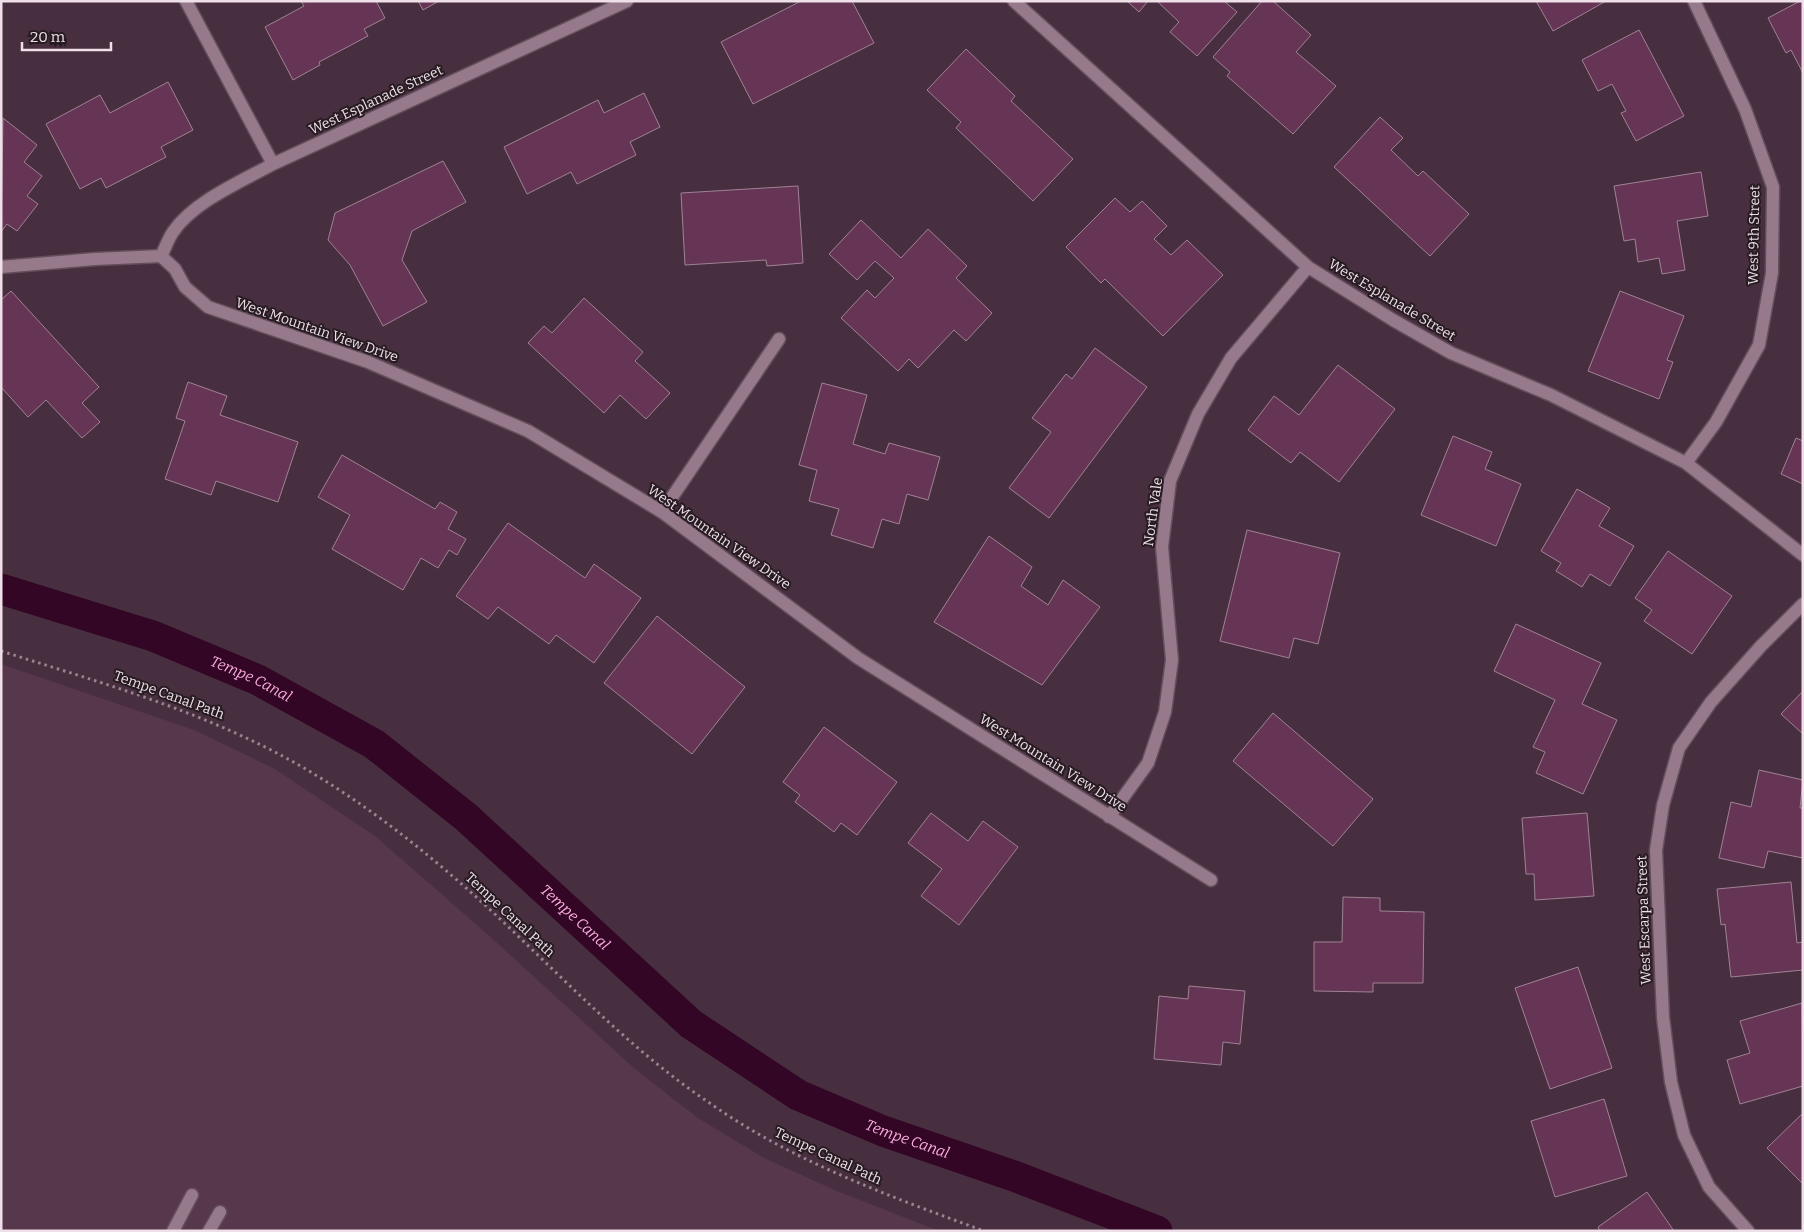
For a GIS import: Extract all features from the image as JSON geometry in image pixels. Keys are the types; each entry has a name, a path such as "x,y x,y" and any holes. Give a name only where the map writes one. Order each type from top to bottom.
{"street":[{"path":"186,1 273,164"},
{"name":"West Esplanade Street","path":"161,256 173,231 192,213 273,164 627,1"},
{"name":"West Esplanade Street","path":"1014,1 1308,267 1393,320 1451,353 1551,395 1686,464 1803,555"},
{"name":"West 9th Street","path":"1686,464 1716,422 1759,346 1772,273 1772,187 1746,109 1694,1"},
{"path":"1,267 95,259 161,256"},
{"name":"West Mountain View Drive","path":"161,256 175,269 185,287 208,307 368,362 528,431 662,512 858,658 1212,880"},
{"name":"North Vale","path":"1109,816 1148,762 1165,712 1172,660 1162,547 1170,481 1198,414 1231,358 1308,267"},
{"path":"662,512 779,340"},
{"name":"West Escarpa Street","path":"1748,1231 1709,1187 1684,1136 1671,1082 1663,1017 1656,850 1663,806 1679,748 1711,702 1761,646 1803,604"},
{"path":"173,1231 192,1195"},
{"path":"209,1231 220,1212"}],"path":[{"name":"Tempe Canal Path","path":"1,651 147,697 223,726 314,774 389,824 450,874 630,1042 709,1104 776,1146 875,1191 984,1231"}],"shaded area":[{"path":"1,664 194,730 275,769 375,836 486,933 635,1069 698,1118 764,1158 837,1191 939,1231 1,1231"}],"building":[{"path":"301,1 376,1 385,18 364,29 368,36 319,62 320,65 293,80 265,27 304,6"},
{"path":"418,1 439,1 423,10"},
{"path":"801,1 852,1 874,43 753,104 721,42"},
{"path":"1127,1 1148,1 1139,12"},
{"path":"1157,1 1224,1 1237,12 1197,56 1170,32 1179,22"},
{"path":"1262,1 1273,1 1311,35 1296,52 1336,86 1293,134 1227,76 1230,72 1213,57"},
{"path":"1536,1 1606,1 1553,31"},
{"path":"1803,1 1803,73 1791,50 1786,53 1768,18"},
{"path":"1639,30 1684,116 1636,141 1621,113 1626,111 1612,84 1598,91 1582,60"},
{"path":"966,49 1015,96 1011,101 1073,159 1033,201 956,128 961,122 927,90"},
{"path":"168,82 193,130 161,147 166,157 106,188 101,178 80,189 46,124 100,95 110,113"},
{"path":"644,93 660,127 630,142 636,155 577,184 571,172 527,194 504,147 598,100 604,113"},
{"path":"1380,117 1403,138 1391,150 1418,176 1423,171 1469,214 1430,256 1334,167"},
{"path":"3,118 37,145 24,162 42,176 27,196 38,204 17,231 7,224 1,232"},
{"path":"443,161 466,202 412,231 402,260 427,302 383,326 350,265 328,240 335,213"},
{"path":"1701,172 1708,216 1677,221 1685,270 1662,274 1659,258 1638,262 1635,239 1624,241 1614,186"},
{"path":"798,186 803,263 767,266 766,260 685,265 681,193"},
{"path":"1115,198 1130,212 1142,201 1167,226 1154,239 1171,255 1187,240 1223,275 1163,336 1105,279 1101,283 1066,247"},
{"path":"861,220 901,258 928,229 967,266 956,278 992,313 966,341 954,330 918,368 909,359 898,371 841,318 867,290 875,298 894,278 875,261 857,280 829,254"},
{"path":"11,291 99,387 82,403 100,422 82,438 46,400 28,417 1,387 1,300"},
{"path":"1620,291 1684,316 1667,360 1673,362 1659,399 1588,371"},
{"path":"584,298 643,352 635,361 670,393 646,419 620,395 604,413 528,343 544,326 552,333"},
{"path":"1095,348 1147,387 1049,518 1009,488 1051,432 1032,418 1066,374 1072,379"},
{"path":"1338,365 1395,409 1339,482 1300,452 1291,463 1248,430 1274,396 1299,415"},
{"path":"188,382 227,396 220,415 298,442 278,502 216,481 211,495 165,479 185,421 176,418"},
{"path":"822,383 867,395 853,444 885,454 889,443 940,457 928,500 907,494 899,524 882,519 873,548 831,535 839,509 809,501 817,470 799,465"},
{"path":"1453,436 1492,452 1485,469 1521,484 1496,546 1421,515"},
{"path":"1796,438 1803,441 1803,484 1781,474"},
{"path":"342,455 435,509 440,502 457,512 448,529 466,539 457,555 449,550 438,568 421,558 403,590 332,549 350,515 318,497"},
{"path":"1577,489 1610,508 1599,526 1634,546 1610,586 1590,574 1582,587 1556,571 1561,563 1541,551"},
{"path":"508,523 585,578 594,564 641,598 594,663 556,635 549,644 498,607 488,619 456,596"},
{"path":"1247,530 1340,553 1318,644 1294,638 1289,658 1220,641"},
{"path":"989,536 1032,567 1021,586 1048,605 1063,580 1100,607 1042,685 934,622"},
{"path":"1668,551 1732,596 1692,654 1644,621 1652,610 1635,598"},
{"path":"657,616 745,687 692,754 604,683"},
{"path":"1516,624 1601,663 1582,704 1617,720 1583,794 1536,773 1545,752 1533,747 1555,700 1494,671"},
{"path":"1803,691 1803,734 1781,714"},
{"path":"1273,713 1373,799 1333,846 1233,761"},
{"path":"824,727 897,782 857,835 841,823 834,832 795,802 800,795 783,782"},
{"path":"1759,770 1803,780 1800,808 1803,808 1803,858 1768,851 1764,868 1719,858 1731,802 1751,807"},
{"path":"931,813 968,841 983,821 1018,847 959,925 921,896 942,869 908,843"},
{"path":"1587,813 1594,896 1535,900 1534,874 1526,874 1522,818"},
{"path":"1791,882 1797,943 1803,942 1803,970 1731,977 1725,924 1721,925 1717,889"},
{"path":"1343,897 1380,898 1380,911 1424,912 1423,983 1373,983 1373,992 1314,991 1314,942 1342,942"},
{"path":"1578,967 1612,1068 1550,1089 1515,988"},
{"path":"1189,986 1245,991 1240,1044 1223,1042 1221,1065 1154,1059 1159,996 1188,999"},
{"path":"1802,1003 1803,1086 1740,1104 1727,1060 1750,1053 1740,1021"},
{"path":"1604,1099 1627,1176 1555,1197 1531,1121"},
{"path":"1803,1113 1803,1184 1767,1148"},
{"path":"1647,1192 1674,1231 1600,1231 1598,1227"}],"waterway":[{"name":"Tempe Canal","path":"1,589 153,636 258,680 374,744 466,817 691,1024 798,1095 883,1131 1014,1176 1157,1231"}]}
